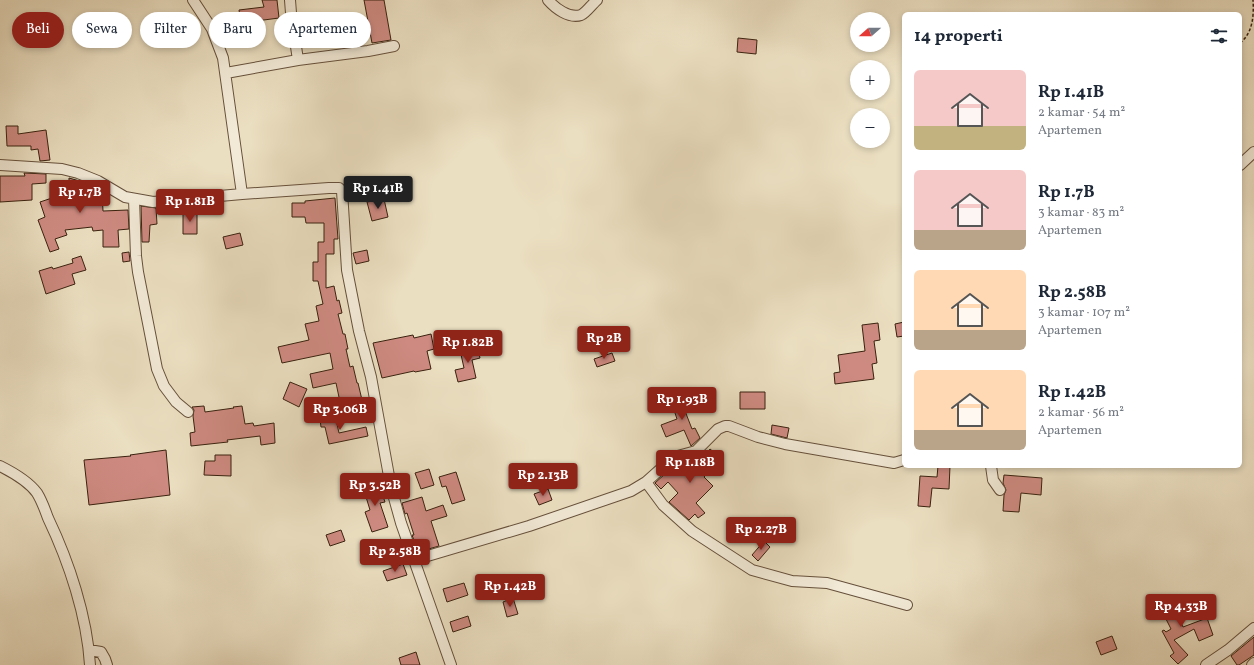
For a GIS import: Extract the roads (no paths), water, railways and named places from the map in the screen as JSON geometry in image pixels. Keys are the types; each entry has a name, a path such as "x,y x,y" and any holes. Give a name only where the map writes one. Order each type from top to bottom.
{"street":[{"path":"193,0 212,29 223,58 242,194"},
{"path":"290,0 298,60"},
{"path":"548,0 558,9 574,16 582,14 597,0"},
{"path":"226,72 394,46"},
{"path":"1242,163 1254,152"},
{"path":"0,165 62,169 78,173 98,181 125,197 134,200 153,202 329,188 339,188 342,191 348,277 370,377 391,487 401,523 451,665"},
{"path":"134,200 138,272 157,369 164,386 176,402 188,412"},
{"path":"414,560 529,526 631,491 646,482 672,458 696,451 718,429 724,426 728,426 770,441 785,444 894,463 902,461"},
{"path":"0,466 23,481 36,493 57,537 77,597 89,650 90,665"},
{"path":"991,468 993,480 1000,490"},
{"path":"646,482 663,505 692,531 752,570 792,582 827,583 907,606"},
{"path":"1206,665 1228,650 1254,628"},
{"path":"89,650 101,652 107,665"}]}
